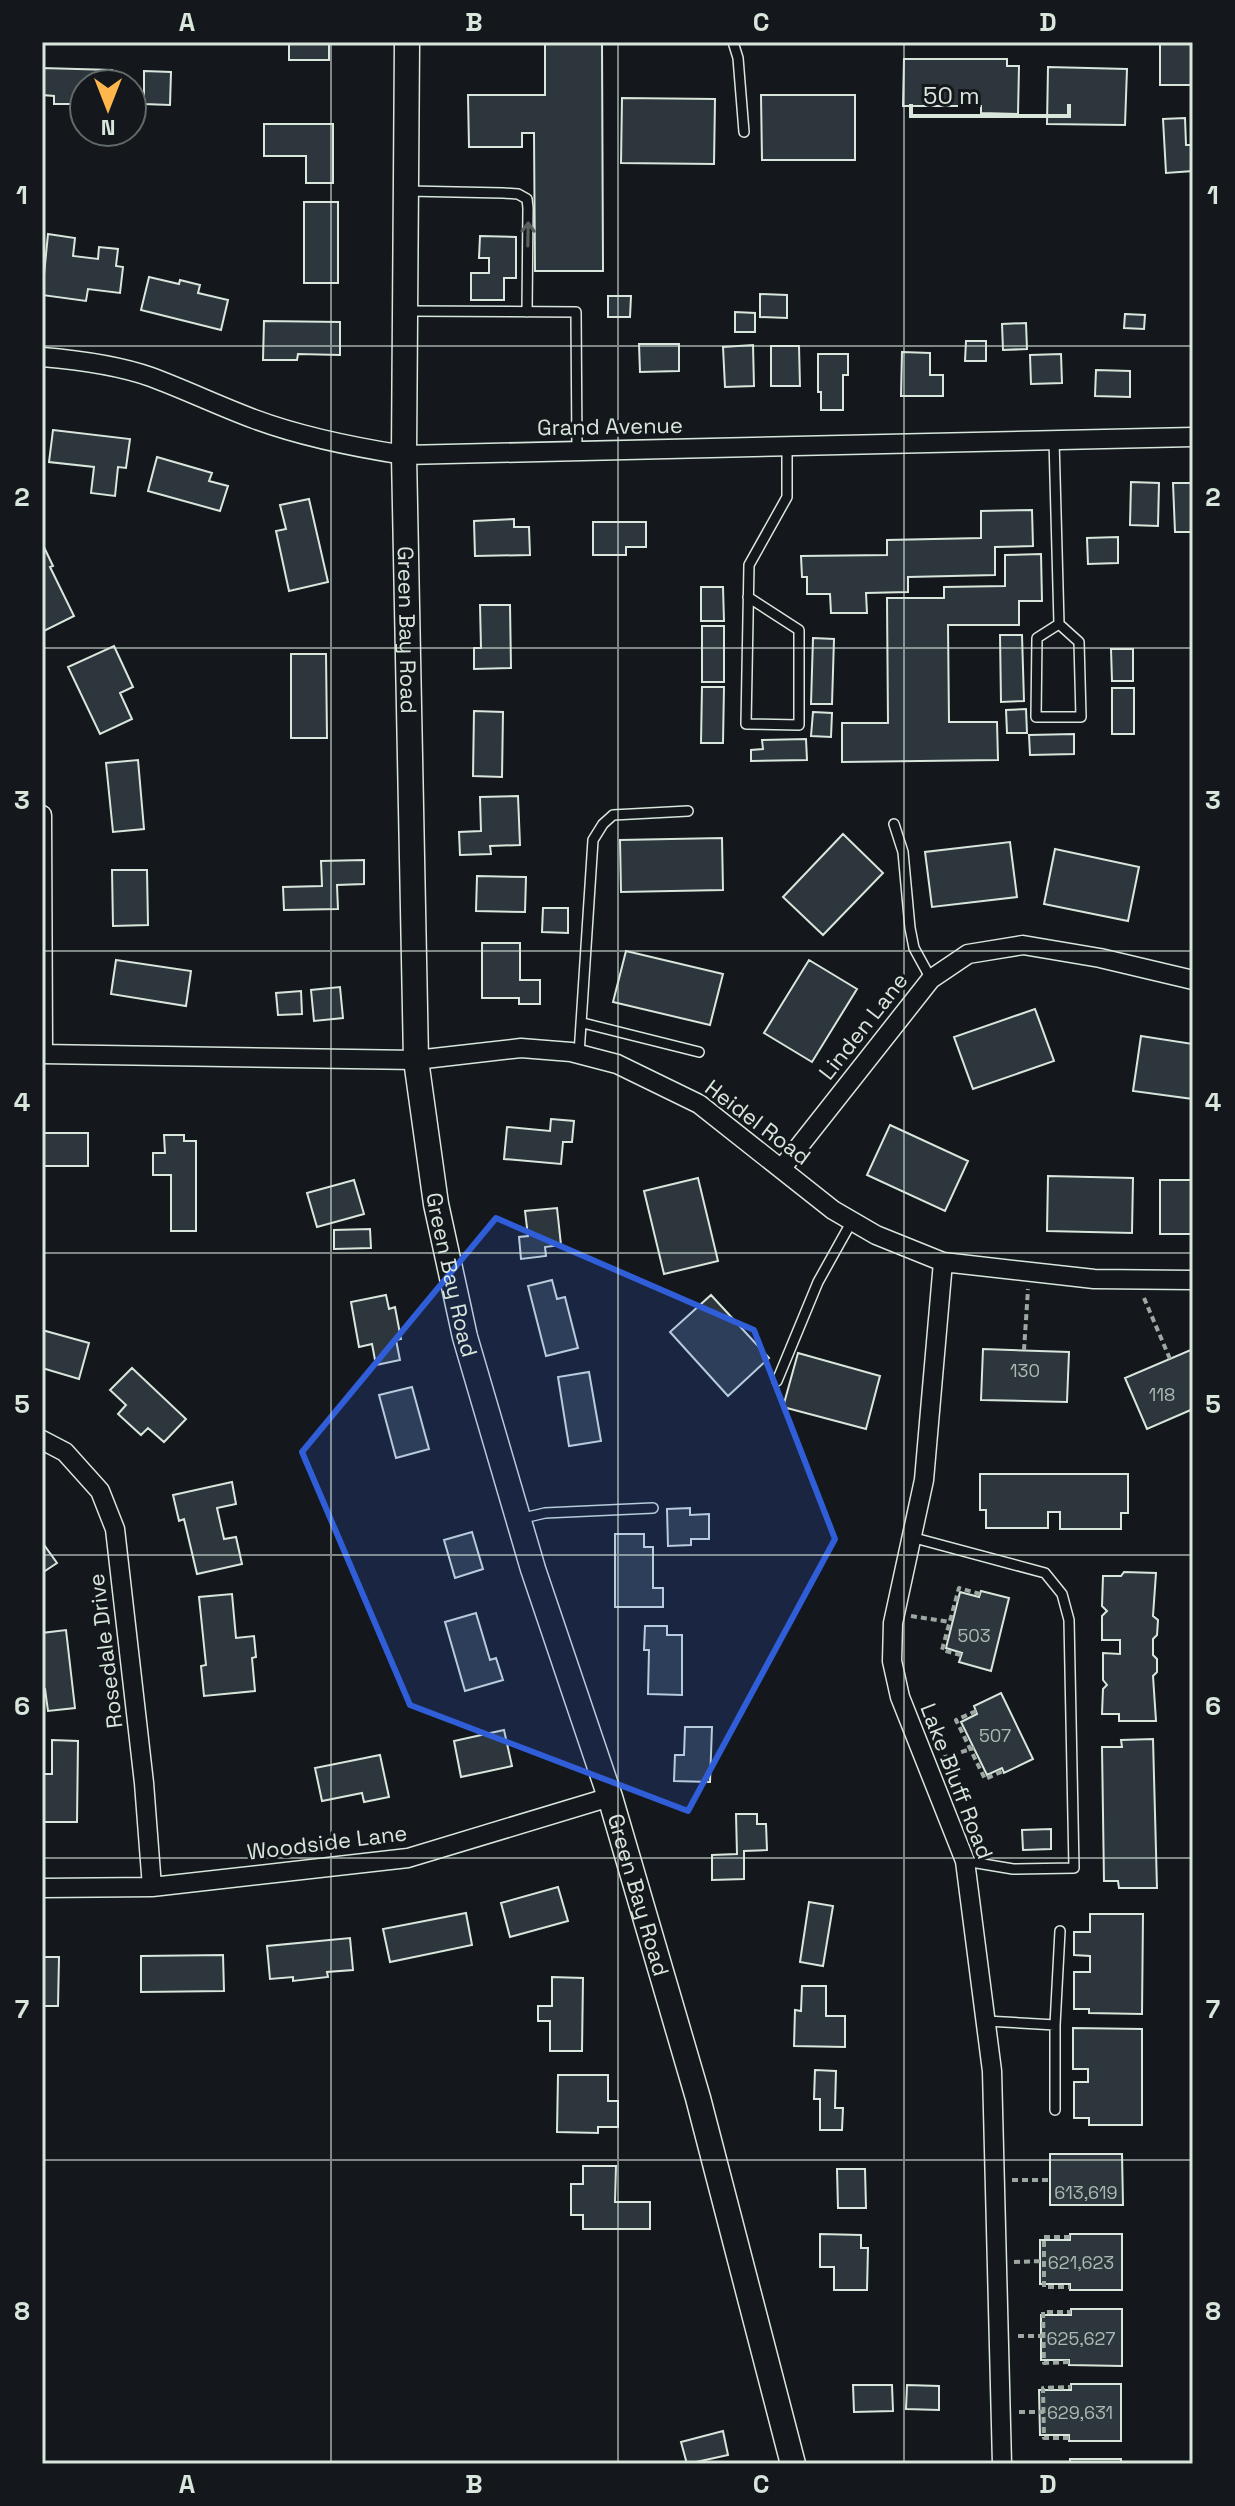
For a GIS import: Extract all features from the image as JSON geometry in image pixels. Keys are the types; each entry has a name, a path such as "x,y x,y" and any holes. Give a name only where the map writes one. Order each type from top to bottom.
{"street":[{"name":"Green Bay Road","path":"407,42 404,455 416,1060 436,1204 465,1337 533,1569 610,1797 698,2098 793,2464"},
{"name":"Grand Avenue","path":"42,357 76,360 149,376 256,420 297,433 349,447 404,455 1193,437"},
{"path":"42,815 43,1054"},
{"name":"Linden Lane","path":"782,1168 931,979 968,954 1023,945 1100,958 1193,980"},
{"name":"Heidel Road","path":"43,1054 416,1060 521,1048 579,1054 617,1064 699,1104 833,1210 876,1235 943,1262 1029,1273 1193,1280"},
{"name":"Lake Bluff Road","path":"943,1262 924,1480 895,1613 892,1661 900,1697 965,1861 992,2071 1002,2464"},
{"name":"Rosedale Drive","path":"42,1440 65,1452 100,1491 115,1529 144,1783 152,1887"},
{"name":"Woodside Lane","path":"42,1888 152,1887 408,1858 610,1797"}],"lane":[{"path":"733,42 738,58 744,132"},
{"path":"405,191 503,193 518,194 527,199 527,312"},
{"path":"405,311 576,312 577,451"},
{"path":"1054,440 1059,624 1079,642 1081,717 1036,717 1037,638 1059,624"},
{"path":"748,597 799,630 799,725 746,724 748,597 749,565 787,497 787,446"},
{"path":"579,1054 593,840 613,815 688,811"},
{"path":"894,824 903,852 914,948 931,979"},
{"path":"583,1023 699,1052"},
{"path":"777,1381 818,1282 852,1221"},
{"path":"519,1519 545,1513 653,1508"},
{"path":"911,1537 1045,1573 1062,1594 1069,1620 1074,1868 1013,1869 965,1861"},
{"path":"1055,2110 1060,1931"},
{"path":"986,2021 1055,2025"}],"path":[{"path":"1024,1350 1029,1273"},
{"path":"1136,1279 1170,1359"},
{"path":"961,1655 942,1650 959,1588 980,1594"},
{"path":"895,1613 951,1622"},
{"path":"976,1711 956,1720 985,1779 1003,1771"},
{"path":"926,1762 972,1749"},
{"path":"995,2180 1050,2180"},
{"path":"1070,2237 1044,2237 1044,2287 1070,2287"},
{"path":"997,2262 1044,2261"},
{"path":"1069,2362 1044,2363 1043,2312 1071,2312"},
{"path":"999,2336 1044,2336"},
{"path":"1069,2438 1044,2438 1043,2388 1071,2387"},
{"path":"1042,2464 1070,2463"}],"highlighted area":[{"path":"496,1218 754,1330 835,1539 688,1811 410,1705 302,1452"}],"building":[{"path":"289,42 329,42 329,60 289,60"},
{"path":"545,42 602,42 603,271 535,271 534,133 522,133 522,147 469,147 468,95 545,95"},
{"path":"1160,42 1193,42 1193,85 1160,85"},
{"path":"904,59 1007,59 1007,66 1019,66 1018,114 981,113 981,106 903,106"},
{"path":"1048,67 1127,69 1125,125 1047,124"},
{"path":"42,68 68,69 68,104 54,104 54,96 42,95"},
{"path":"148,71 171,72 170,105 148,104"},
{"path":"761,95 855,95 855,160 762,160"},
{"path":"622,98 715,99 714,164 621,163"},
{"path":"1185,118 1186,145 1193,145 1193,171 1166,173 1163,119"},
{"path":"264,124 333,124 333,183 306,183 306,156 264,156"},
{"path":"304,202 338,202 338,283 304,283"},
{"path":"48,234 75,238 73,256 98,259 99,247 118,249 116,266 123,267 120,293 88,289 86,301 42,295"},
{"path":"480,236 516,237 516,278 504,278 504,300 471,300 471,273 489,273 489,258 479,258"},
{"path":"149,277 200,285 198,293 228,300 221,330 141,310"},
{"path":"760,294 787,295 787,318 760,317"},
{"path":"608,296 631,296 630,317 608,317"},
{"path":"735,312 755,313 755,332 735,332"},
{"path":"1125,314 1145,315 1144,329 1124,328"},
{"path":"264,321 340,322 340,355 298,354 297,360 263,360"},
{"path":"1026,323 1027,349 1003,350 1002,324"},
{"path":"966,341 986,341 986,361 965,361"},
{"path":"639,344 679,344 679,371 640,372"},
{"path":"753,345 754,386 725,387 723,347"},
{"path":"771,346 799,346 800,386 771,386"},
{"path":"902,352 930,353 930,375 943,375 943,396 901,396"},
{"path":"818,354 848,354 848,375 843,375 843,410 821,410"},
{"path":"1061,354 1062,383 1031,384 1030,355"},
{"path":"1096,370 1130,371 1130,397 1095,396"},
{"path":"53,430 130,439 126,468 118,467 115,496 91,493 94,467 49,462"},
{"path":"157,457 212,473 209,481 228,486 220,511 148,491"},
{"path":"1131,482 1159,483 1158,526 1130,525"},
{"path":"1173,483 1193,483 1193,532 1175,532"},
{"path":"309,499 328,582 289,591 276,531 286,529 280,505"},
{"path":"1032,510 1033,546 995,547 995,575 908,577 908,592 866,593 867,613 831,613 830,594 807,594 807,577 802,577 801,556 887,555 887,540 981,538 981,511"},
{"path":"514,519 514,527 529,527 530,555 475,556 474,521"},
{"path":"593,522 646,522 646,547 626,547 626,555 593,555"},
{"path":"1118,537 1118,563 1088,564 1087,538"},
{"path":"42,543 74,616 42,632"},
{"path":"1041,554 1042,601 1019,601 1019,625 948,625 949,722 997,722 998,760 842,762 842,723 888,723 887,598 944,598 944,587 1005,586 1005,555"},
{"path":"701,587 723,587 724,621 701,621"},
{"path":"480,605 510,605 511,668 474,669 474,648 481,648"},
{"path":"702,626 724,626 724,682 702,682"},
{"path":"1000,635 1022,635 1024,701 1001,702"},
{"path":"813,638 834,639 832,704 811,704"},
{"path":"114,646 133,687 120,693 132,719 100,734 68,667"},
{"path":"1111,649 1133,649 1133,681 1112,681"},
{"path":"291,654 326,654 327,738 291,738"},
{"path":"702,687 724,687 723,743 701,743"},
{"path":"1112,688 1134,688 1134,734 1112,734"},
{"path":"1026,709 1027,733 1007,733 1006,710"},
{"path":"474,711 503,712 502,777 473,776"},
{"path":"813,712 832,713 831,737 811,736"},
{"path":"1074,734 1074,754 1030,755 1029,735"},
{"path":"806,739 807,760 751,761 751,750 763,749 762,740"},
{"path":"138,760 144,829 113,832 106,763"},
{"path":"518,796 520,845 490,846 491,854 460,855 459,832 481,831 480,797"},
{"path":"843,834 883,873 823,935 783,897"},
{"path":"722,838 723,890 621,892 620,840"},
{"path":"1010,842 1017,897 932,907 925,852"},
{"path":"1055,849 1139,867 1128,921 1044,904"},
{"path":"364,860 364,884 337,885 338,909 284,910 283,887 322,886 321,861"},
{"path":"112,870 147,870 148,925 113,926"},
{"path":"477,876 526,877 525,912 476,911"},
{"path":"543,908 568,908 568,933 542,932"},
{"path":"482,943 520,943 520,980 540,980 540,1004 519,1004 519,998 482,998"},
{"path":"626,951 723,974 710,1025 613,1002"},
{"path":"116,960 191,971 186,1006 111,994"},
{"path":"809,960 857,989 812,1062 764,1033"},
{"path":"340,987 343,1018 314,1021 311,990"},
{"path":"301,991 302,1014 278,1015 276,993"},
{"path":"1035,1009 1054,1061 973,1089 954,1037"},
{"path":"1141,1036 1193,1044 1193,1099 1133,1091"},
{"path":"551,1119 574,1121 572,1142 563,1142 561,1164 504,1159 507,1127 550,1131"},
{"path":"890,1125 968,1161 945,1211 867,1175"},
{"path":"42,1133 88,1133 88,1166 42,1166"},
{"path":"164,1135 184,1135 184,1141 196,1141 196,1231 171,1231 171,1175 153,1175 153,1153 165,1153"},
{"path":"1048,1176 1133,1178 1132,1233 1047,1231"},
{"path":"698,1178 718,1261 664,1274 644,1191"},
{"path":"354,1180 364,1214 317,1227 307,1193"},
{"path":"1160,1180 1193,1180 1193,1234 1160,1234"},
{"path":"557,1208 561,1245 545,1247 546,1256 521,1259 519,1237 528,1236 525,1211"},
{"path":"370,1229 371,1248 334,1249 334,1230"},
{"path":"552,1280 557,1299 565,1297 578,1348 546,1356 528,1286"},
{"path":"386,1295 389,1309 395,1307 401,1339 396,1340 400,1360 376,1365 372,1344 359,1347 351,1302"},
{"path":"711,1295 769,1358 728,1396 670,1332"},
{"path":"42,1330 89,1343 79,1379 42,1368"},
{"path":"983,1349 1069,1352 1067,1402 981,1400"},
{"path":"1193,1349 1193,1409 1147,1429 1125,1378"},
{"path":"798,1353 880,1376 866,1429 783,1407"},
{"path":"132,1368 186,1419 164,1442 148,1428 141,1435 118,1414 126,1405 110,1390"},
{"path":"589,1372 601,1441 569,1446 558,1377"},
{"path":"412,1387 429,1449 396,1458 379,1395"},
{"path":"980,1474 1128,1474 1128,1513 1121,1513 1121,1529 1060,1529 1060,1512 1048,1512 1048,1528 986,1528 986,1510 980,1510"},
{"path":"232,1482 236,1504 217,1508 224,1539 236,1537 242,1564 197,1574 184,1519 179,1521 173,1495"},
{"path":"690,1508 690,1515 709,1514 709,1539 691,1539 691,1545 668,1546 667,1509"},
{"path":"472,1532 483,1569 455,1578 444,1540"},
{"path":"615,1534 644,1534 644,1547 653,1547 653,1588 663,1588 663,1607 615,1607"},
{"path":"42,1542 57,1563 42,1573"},
{"path":"1124,1572 1156,1573 1153,1616 1158,1620 1153,1655 1157,1659 1157,1672 1153,1676 1156,1721 1119,1721 1119,1714 1102,1714 1103,1689 1107,1685 1103,1680 1103,1653 1120,1654 1120,1640 1102,1640 1102,1616 1107,1611 1102,1606 1103,1576 1121,1576"},
{"path":"981,1591 1009,1598 991,1671 959,1662 962,1653 946,1648 960,1592 979,1597"},
{"path":"232,1594 236,1638 254,1636 255,1691 204,1696 201,1666 206,1665 199,1597"},
{"path":"476,1613 490,1660 496,1658 503,1680 465,1691 445,1622"},
{"path":"645,1626 667,1626 667,1635 682,1635 682,1695 648,1694 649,1650 644,1650"},
{"path":"66,1630 75,1708 48,1711 45,1689 42,1689 42,1633"},
{"path":"1001,1693 1033,1759 1004,1773 1002,1768 987,1775 961,1722 977,1714 974,1706"},
{"path":"685,1727 712,1727 710,1782 674,1781 675,1755 684,1755"},
{"path":"504,1730 512,1766 461,1777 454,1741"},
{"path":"1153,1739 1157,1888 1119,1888 1118,1881 1104,1881 1102,1747 1122,1747 1121,1740"},
{"path":"52,1740 78,1741 77,1822 43,1822 42,1774 52,1774"},
{"path":"380,1755 389,1797 364,1802 362,1793 322,1801 315,1768"},
{"path":"736,1814 757,1814 757,1824 766,1824 767,1850 744,1851 744,1879 712,1880 712,1855 737,1854"},
{"path":"1051,1829 1051,1849 1023,1850 1022,1830"},
{"path":"558,1887 568,1921 510,1937 501,1903"},
{"path":"809,1902 833,1906 823,1966 800,1962"},
{"path":"466,1913 472,1945 390,1962 383,1929"},
{"path":"1090,1914 1143,1914 1142,2014 1089,2013 1089,2009 1074,2009 1074,1972 1090,1972 1090,1956 1074,1955 1074,1932 1090,1932"},
{"path":"350,1938 353,1970 327,1972 328,1977 293,1981 293,1977 270,1979 267,1946"},
{"path":"223,1955 224,1991 141,1992 141,1956"},
{"path":"42,1957 59,1957 58,2006 42,2006"},
{"path":"552,1977 583,1978 582,2051 550,2051 550,2021 538,2021 538,2006 552,2006"},
{"path":"802,1986 826,1986 826,2016 845,2016 845,2047 794,2046 795,2010 801,2011"},
{"path":"1073,2028 1142,2029 1142,2125 1089,2125 1089,2118 1074,2118 1074,2082 1088,2082 1088,2069 1073,2069"},
{"path":"815,2070 836,2071 835,2108 843,2108 842,2130 820,2130 820,2099 814,2099"},
{"path":"558,2075 608,2075 608,2101 618,2101 618,2127 598,2127 598,2133 557,2132"},
{"path":"1050,2154 1122,2154 1123,2205 1050,2205"},
{"path":"583,2166 616,2166 615,2202 650,2202 650,2229 583,2229 583,2215 571,2215 571,2184 583,2184"},
{"path":"837,2169 865,2169 866,2208 838,2208"},
{"path":"820,2234 861,2235 861,2248 868,2248 867,2290 834,2290 834,2267 820,2267"},
{"path":"1070,2234 1122,2234 1122,2290 1070,2290 1070,2284 1040,2284 1040,2240 1070,2240"},
{"path":"1071,2309 1122,2309 1122,2366 1069,2365 1069,2360 1041,2360 1041,2315 1071,2315"},
{"path":"1071,2384 1121,2384 1121,2441 1069,2441 1069,2435 1040,2435 1039,2390 1071,2390"},
{"path":"853,2385 892,2385 893,2411 854,2412"},
{"path":"907,2385 939,2386 939,2410 906,2409"},
{"path":"723,2431 728,2455 687,2464 681,2442"},
{"path":"1070,2459 1121,2459 1121,2464 1070,2464"}]}
